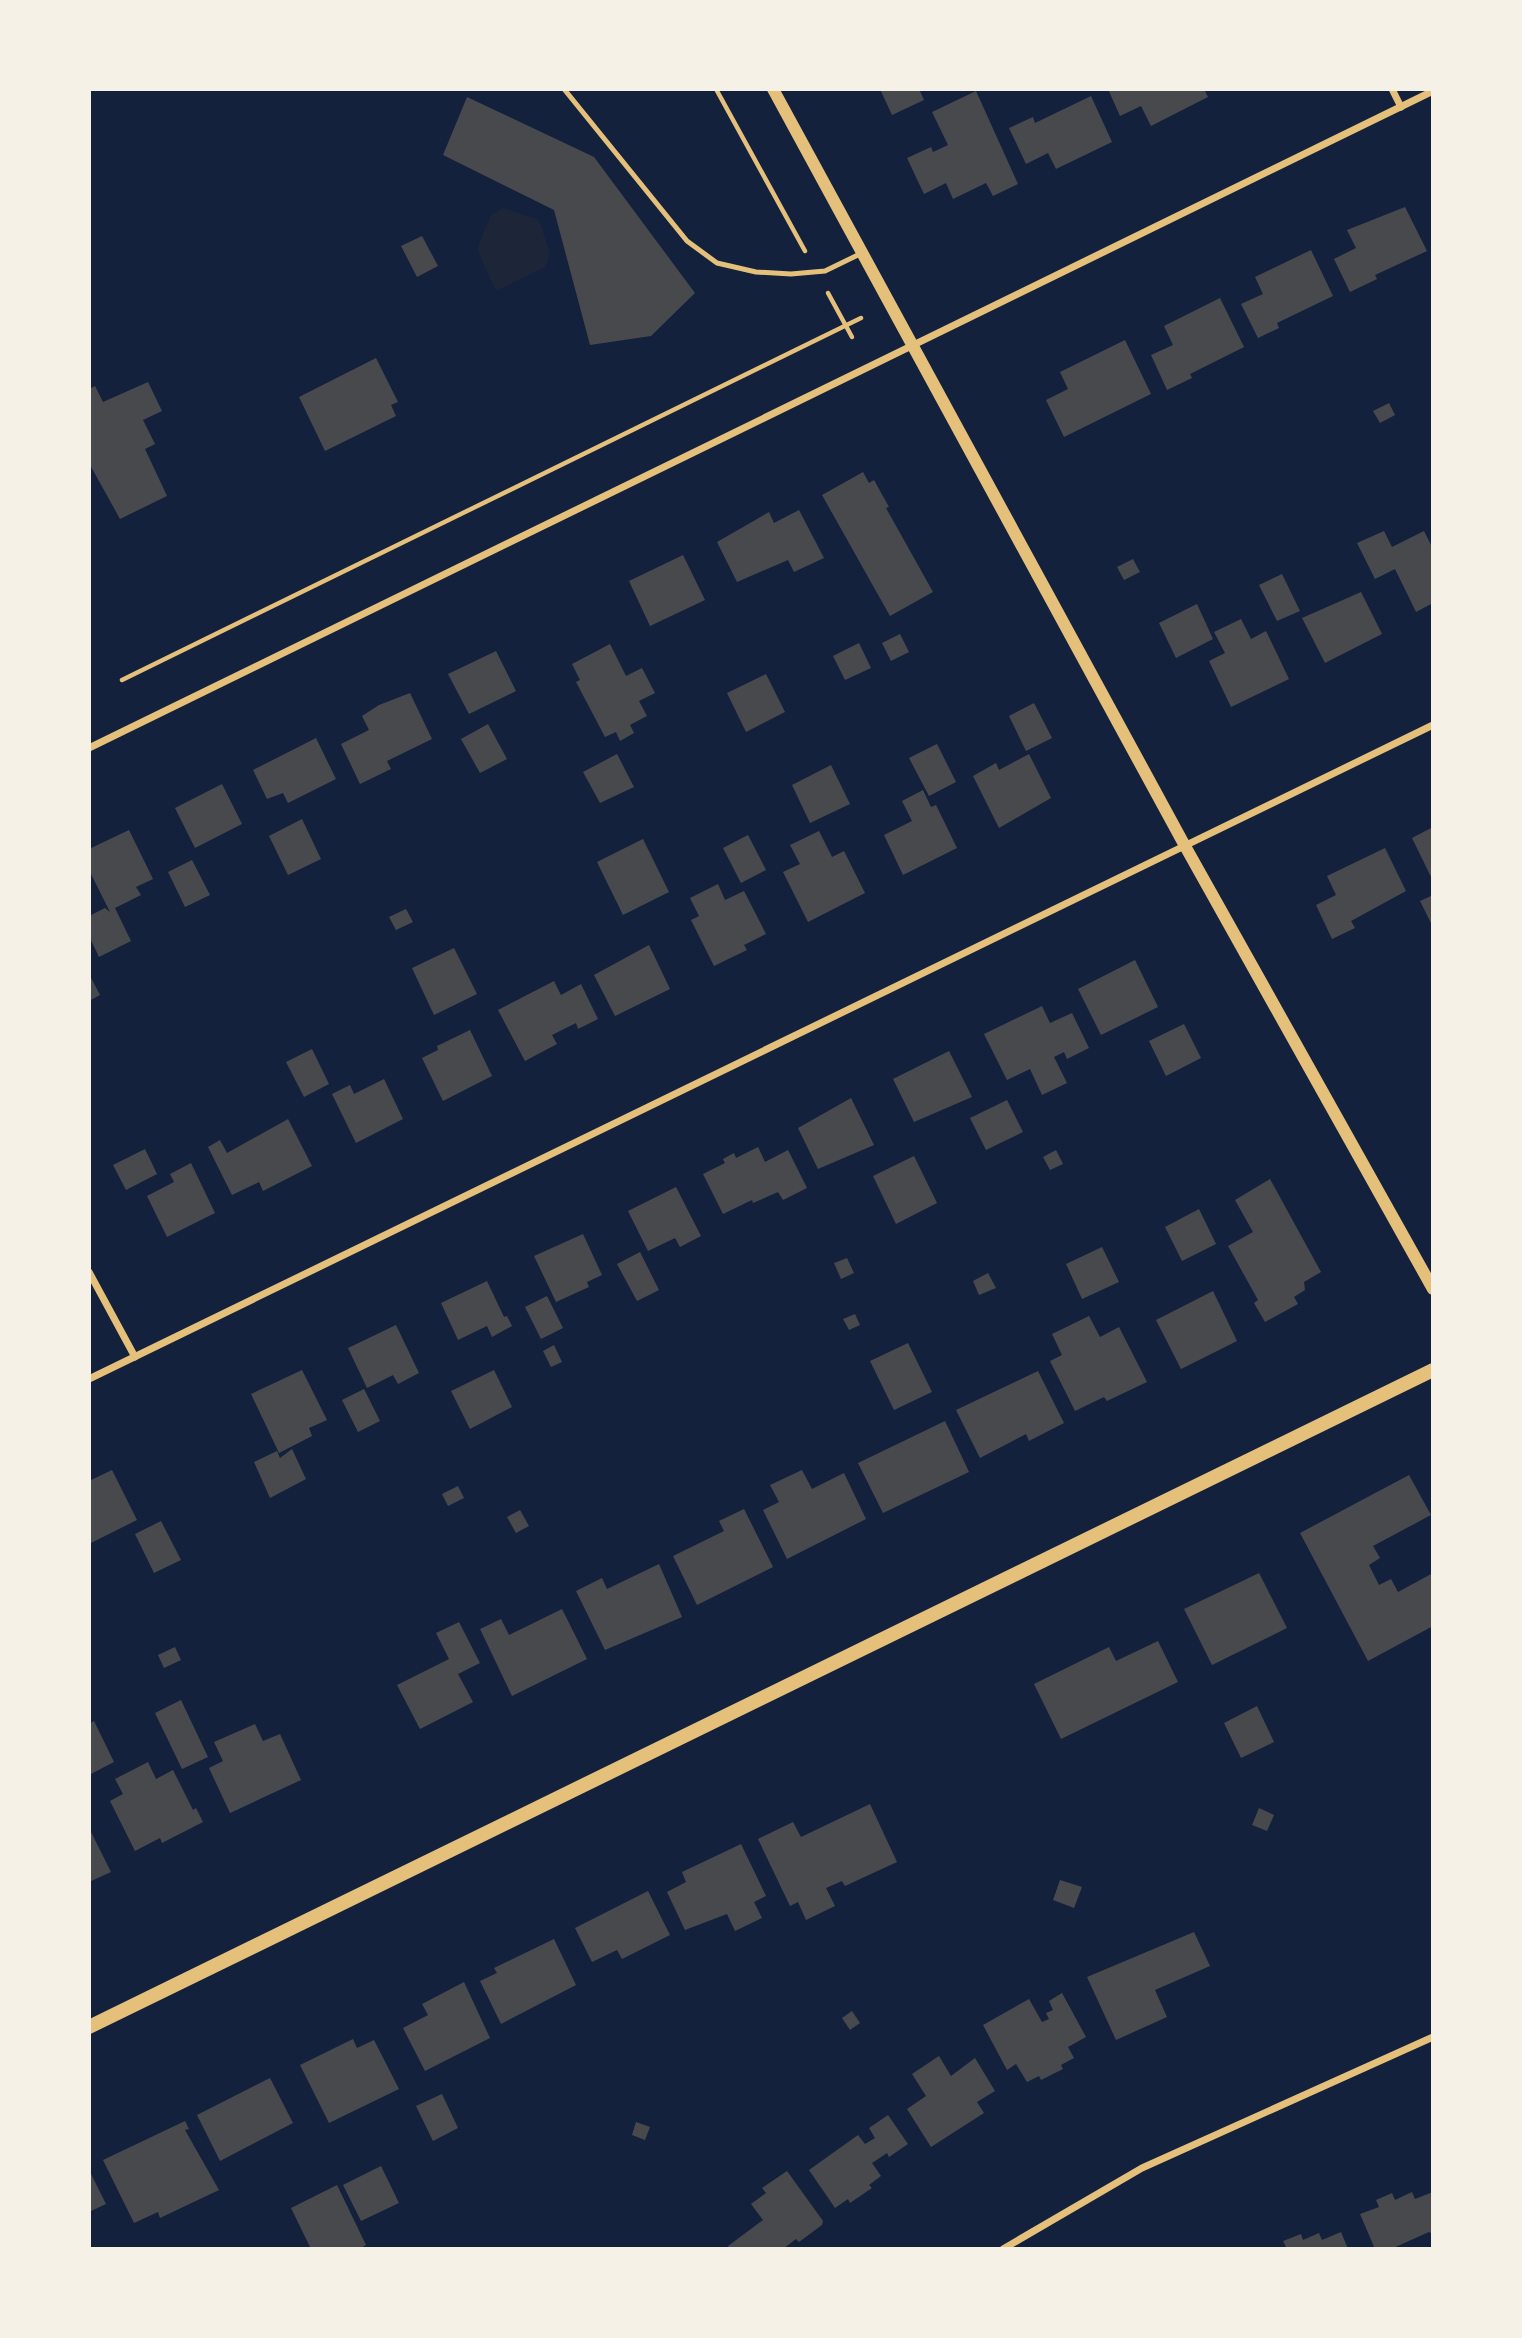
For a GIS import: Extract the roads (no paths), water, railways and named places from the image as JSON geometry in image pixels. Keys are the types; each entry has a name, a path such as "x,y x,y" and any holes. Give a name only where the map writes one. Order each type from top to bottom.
{"main road":[{"path":"89,2027 1433,1370"}],"street":[{"path":"773,89 1185,846 1433,1289"},
{"path":"1392,89 1401,107"},
{"path":"89,748 1433,92"},
{"path":"89,1379 1433,725"},
{"path":"89,1272 135,1357"},
{"path":"1003,2249 1142,2168 1433,2037"}],"lane":[{"path":"564,89 687,241 700,253 735,269 780,273 816,272 862,253"}]}
